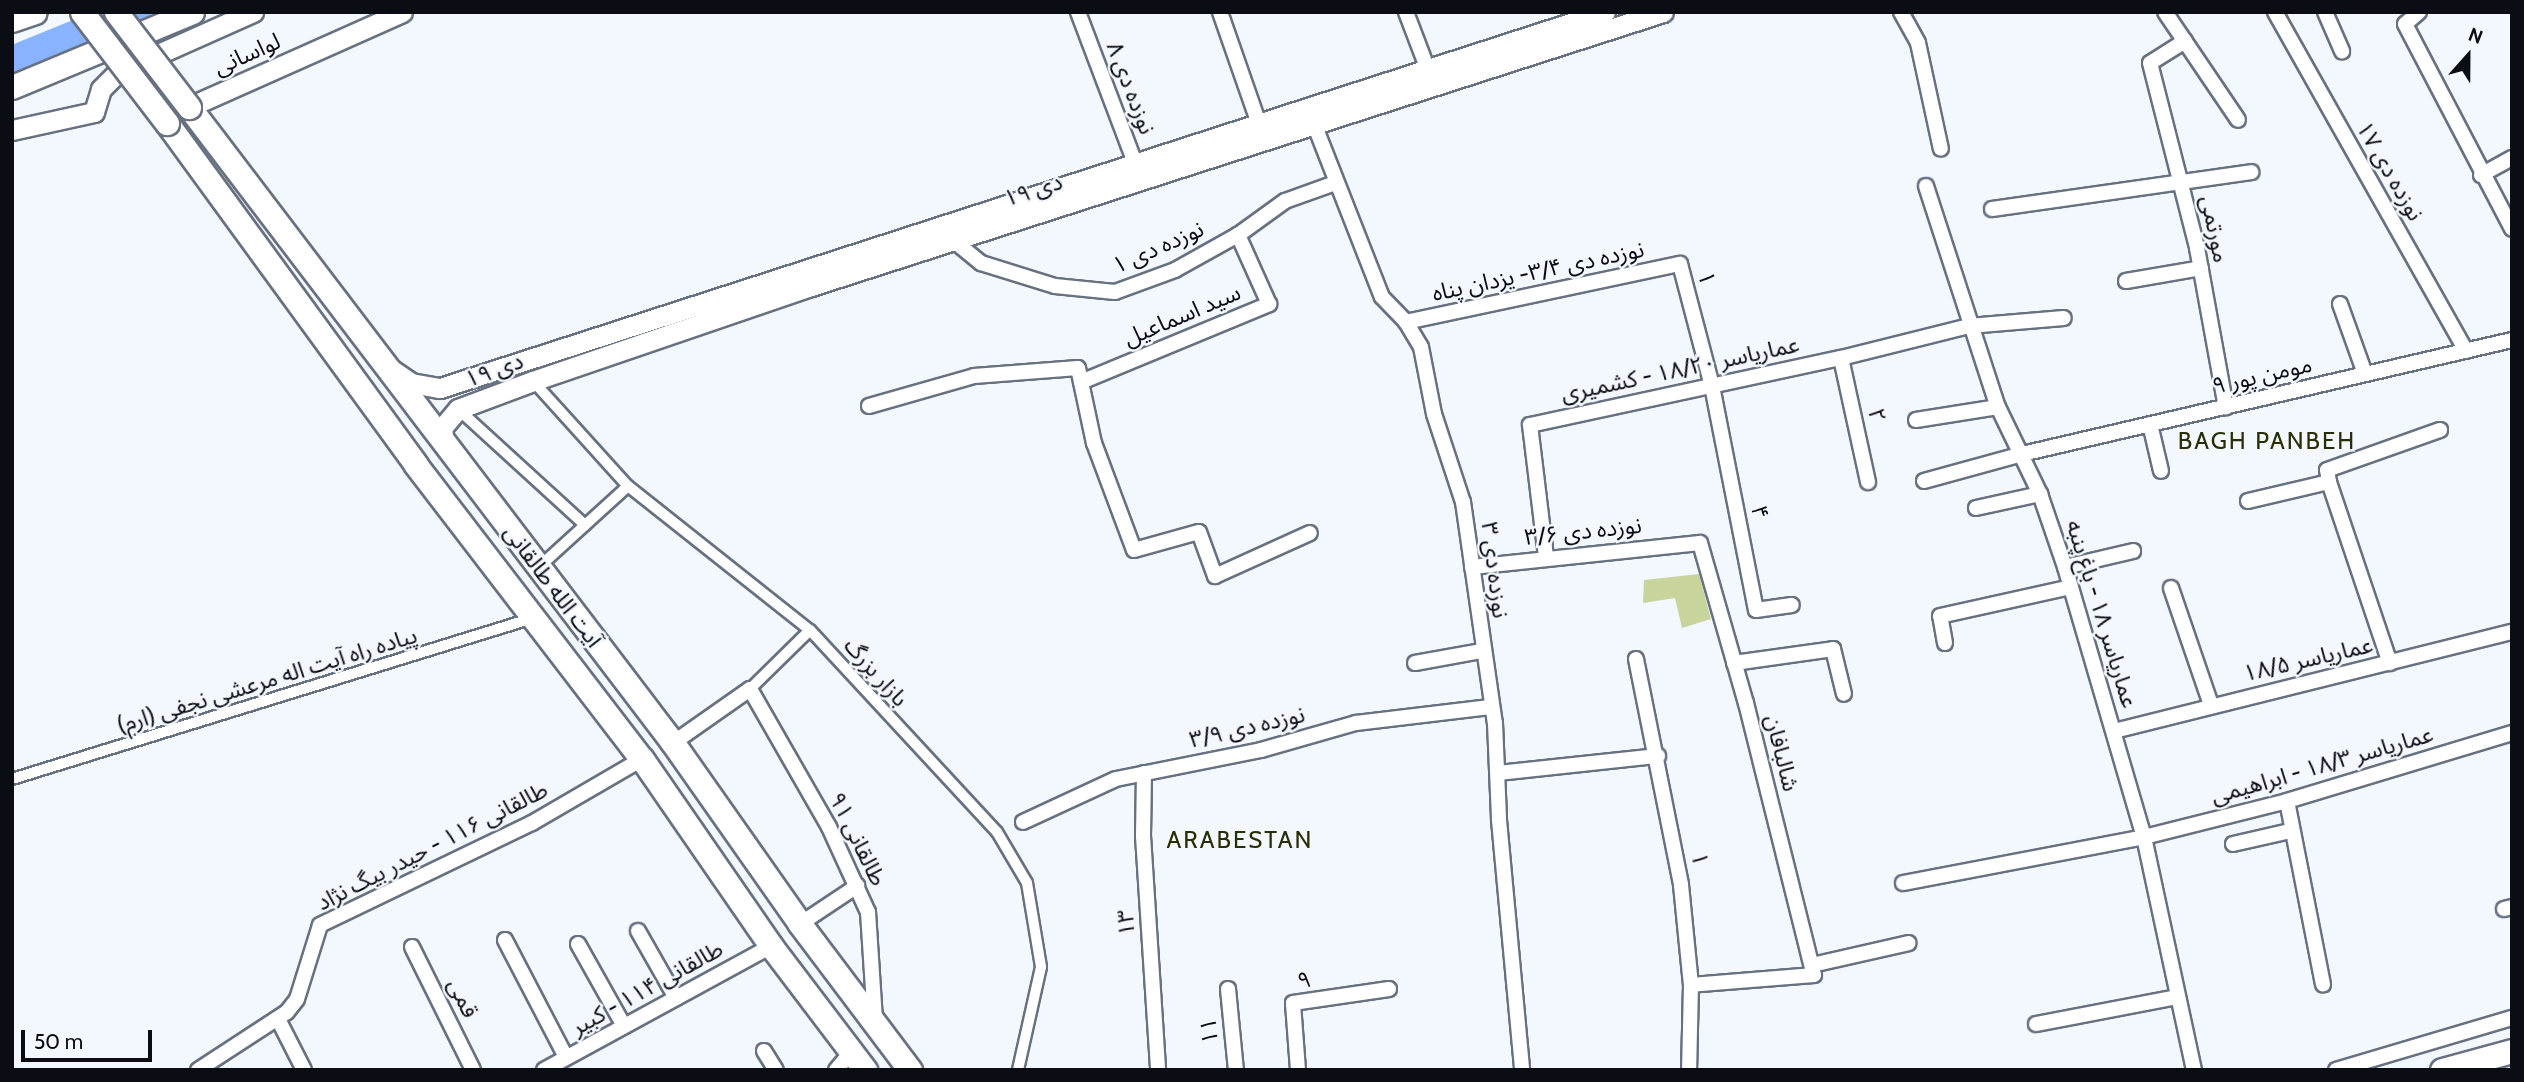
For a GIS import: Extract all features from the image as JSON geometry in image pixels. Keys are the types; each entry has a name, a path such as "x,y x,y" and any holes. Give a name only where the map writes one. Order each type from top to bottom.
{"main road":[{"path":"12,20 35,12"},
{"name":"آیت الله طالقانی","path":"82,12 533,618 642,759 851,1064"},
{"name":"آیت الله طالقانی","path":"116,12 673,743 800,924 911,1070"},
{"path":"12,87 192,12"},
{"path":"12,130 94,112 101,89 118,72 253,12"},
{"name":"لواسانی","path":"189,107 402,12"},
{"name":"۱۹ دی","path":"1431,79 1605,12"},
{"name":"۱۹ دی","path":"389,368 411,383 440,388 947,234 1431,79 1663,12"},
{"name":"۱۹ دی","path":"444,443 442,428 458,409 947,234"},
{"path":"2442,1070 2512,1051"}],"street":[{"name":"نوزده دی ۸","path":"1078,12 1139,172"},
{"path":"1220,12 1262,133"},
{"path":"1406,12 1431,79"},
{"path":"1901,12 1918,43 1941,149"},
{"path":"2165,12 2238,120"},
{"name":"نوزده دی ۱۷","path":"2275,12 2466,351"},
{"path":"2325,12 2342,51"},
{"path":"2419,12 2405,24 2481,175 2512,229"},
{"name":"مورتمی","path":"2185,41 2150,63 2201,268 2226,407"},
{"name":"نوزده دی ۳","path":"1312,117 1335,183 1382,298 1406,322 1421,347 1434,414 1463,502 1498,773 1522,1070"},
{"path":"2481,175 2512,158"},
{"path":"1992,209 2182,185 2251,172"},
{"name":"نوزده دی ۱","path":"947,234 981,263 1055,286 1115,292 1175,270 1238,235 1284,201 1335,183"},
{"name":"عماریاسر ۱۸ - باغ پنبه","path":"1926,186 1969,326 1998,407 2009,437 2022,454 2040,494 2065,567 2144,837 2194,1070"},
{"name":"سید اسماعیل","path":"1080,375 1269,304 1238,235"},
{"name":"نوزده دی ۳/۴- یزدان پناه","path":"1406,322 1680,264"},
{"name":"۱","path":"1680,264 1712,386"},
{"path":"2126,281 2201,268"},
{"path":"2340,304 2364,374"},
{"name":"عماریاسر ۱۸/۲۰ - کشمیری","path":"1546,557 1530,425 1841,359 1969,326 2064,318"},
{"name":"مومن پور ۹","path":"1924,481 2022,454 2512,340"},
{"name":"۲","path":"1841,359 1868,482"},
{"path":"869,406 974,376 1080,375 1094,443 1134,550 1199,532 1215,576 1310,533"},
{"name":"بازار بزرگ","path":"533,381 628,486 810,630 997,832 1027,883 1041,967 1018,1070"},
{"name":"۴","path":"1712,386 1756,610 1792,605"},
{"path":"1916,421 1998,407"},
{"path":"458,409 585,525"},
{"path":"2150,424 2161,471"},
{"path":"2390,663 2327,470 2440,430"},
{"path":"2248,501 2329,482"},
{"path":"539,567 628,486"},
{"path":"1976,508 2040,494"},
{"name":"نوزده دی ۳/۶","path":"1472,567 1546,557 1700,543"},
{"name":"شالبافان","path":"1700,543 1734,663 1813,970"},
{"path":"2065,567 2133,551"},
{"path":"1945,643 1940,616 2071,587"},
{"path":"2171,588 2211,705"},
{"name":"پیاده راه آیت اله مرعشی نجفی (ارم)","path":"12,779 533,618"},
{"path":"673,743 750,689 810,630"},
{"name":"عماریاسر ۱۸/۵","path":"2114,731 2512,632"},
{"path":"1734,663 1833,649 1844,694"},
{"path":"1415,663 1482,651"},
{"name":"۱","path":"1636,659 1658,756 1681,885 1691,985 1689,1070"},
{"name":"طالقانی ۹۱","path":"750,689 829,827 868,912 876,1025"},
{"name":"نوزده دی ۳/۹","path":"1023,822 1116,779 1261,750 1356,723 1490,707"},
{"name":"عماریاسر ۱۸/۳ - ابراهیمی","path":"1903,883 2144,837 2287,801 2510,738"},
{"path":"1498,773 1658,756"},
{"name":"طالقانی ۱۱۶ - حیدر بیگ نژاد","path":"282,1015 297,999 320,925 532,823 642,759"},
{"name":"۱۳","path":"1144,773 1143,836 1158,1070"},
{"path":"2287,801 2290,831 2323,984"},
{"path":"2233,844 2290,831"},
{"path":"800,924 857,886"},
{"path":"638,930 676,998"},
{"path":"505,940 566,1057"},
{"path":"1691,985 1813,970 1909,943"},
{"path":"578,944 624,1026"},
{"name":"طالقانی ۱۱۴ - کبیر","path":"544,1070 771,946"},
{"name":"قمی","path":"412,947 473,1070"},
{"name":"۱۱","path":"1228,989 1236,1070"},
{"name":"۹","path":"1298,1070 1293,1003 1389,989"},
{"path":"2036,1024 2177,997"},
{"path":"198,1070 282,1015 304,1070"},
{"path":"2336,1070 2512,1018"},
{"path":"764,1051 776,1070"}],"green space":[{"path":"1699,574 1711,619 1682,628 1675,598 1643,603 1644,580"}],"waterway":[{"path":"12,62 135,12"}],"district":[{"name":"BAGH PANBEH","path":"2267,441"},
{"name":"ARABESTAN","path":"1240,840"}]}
